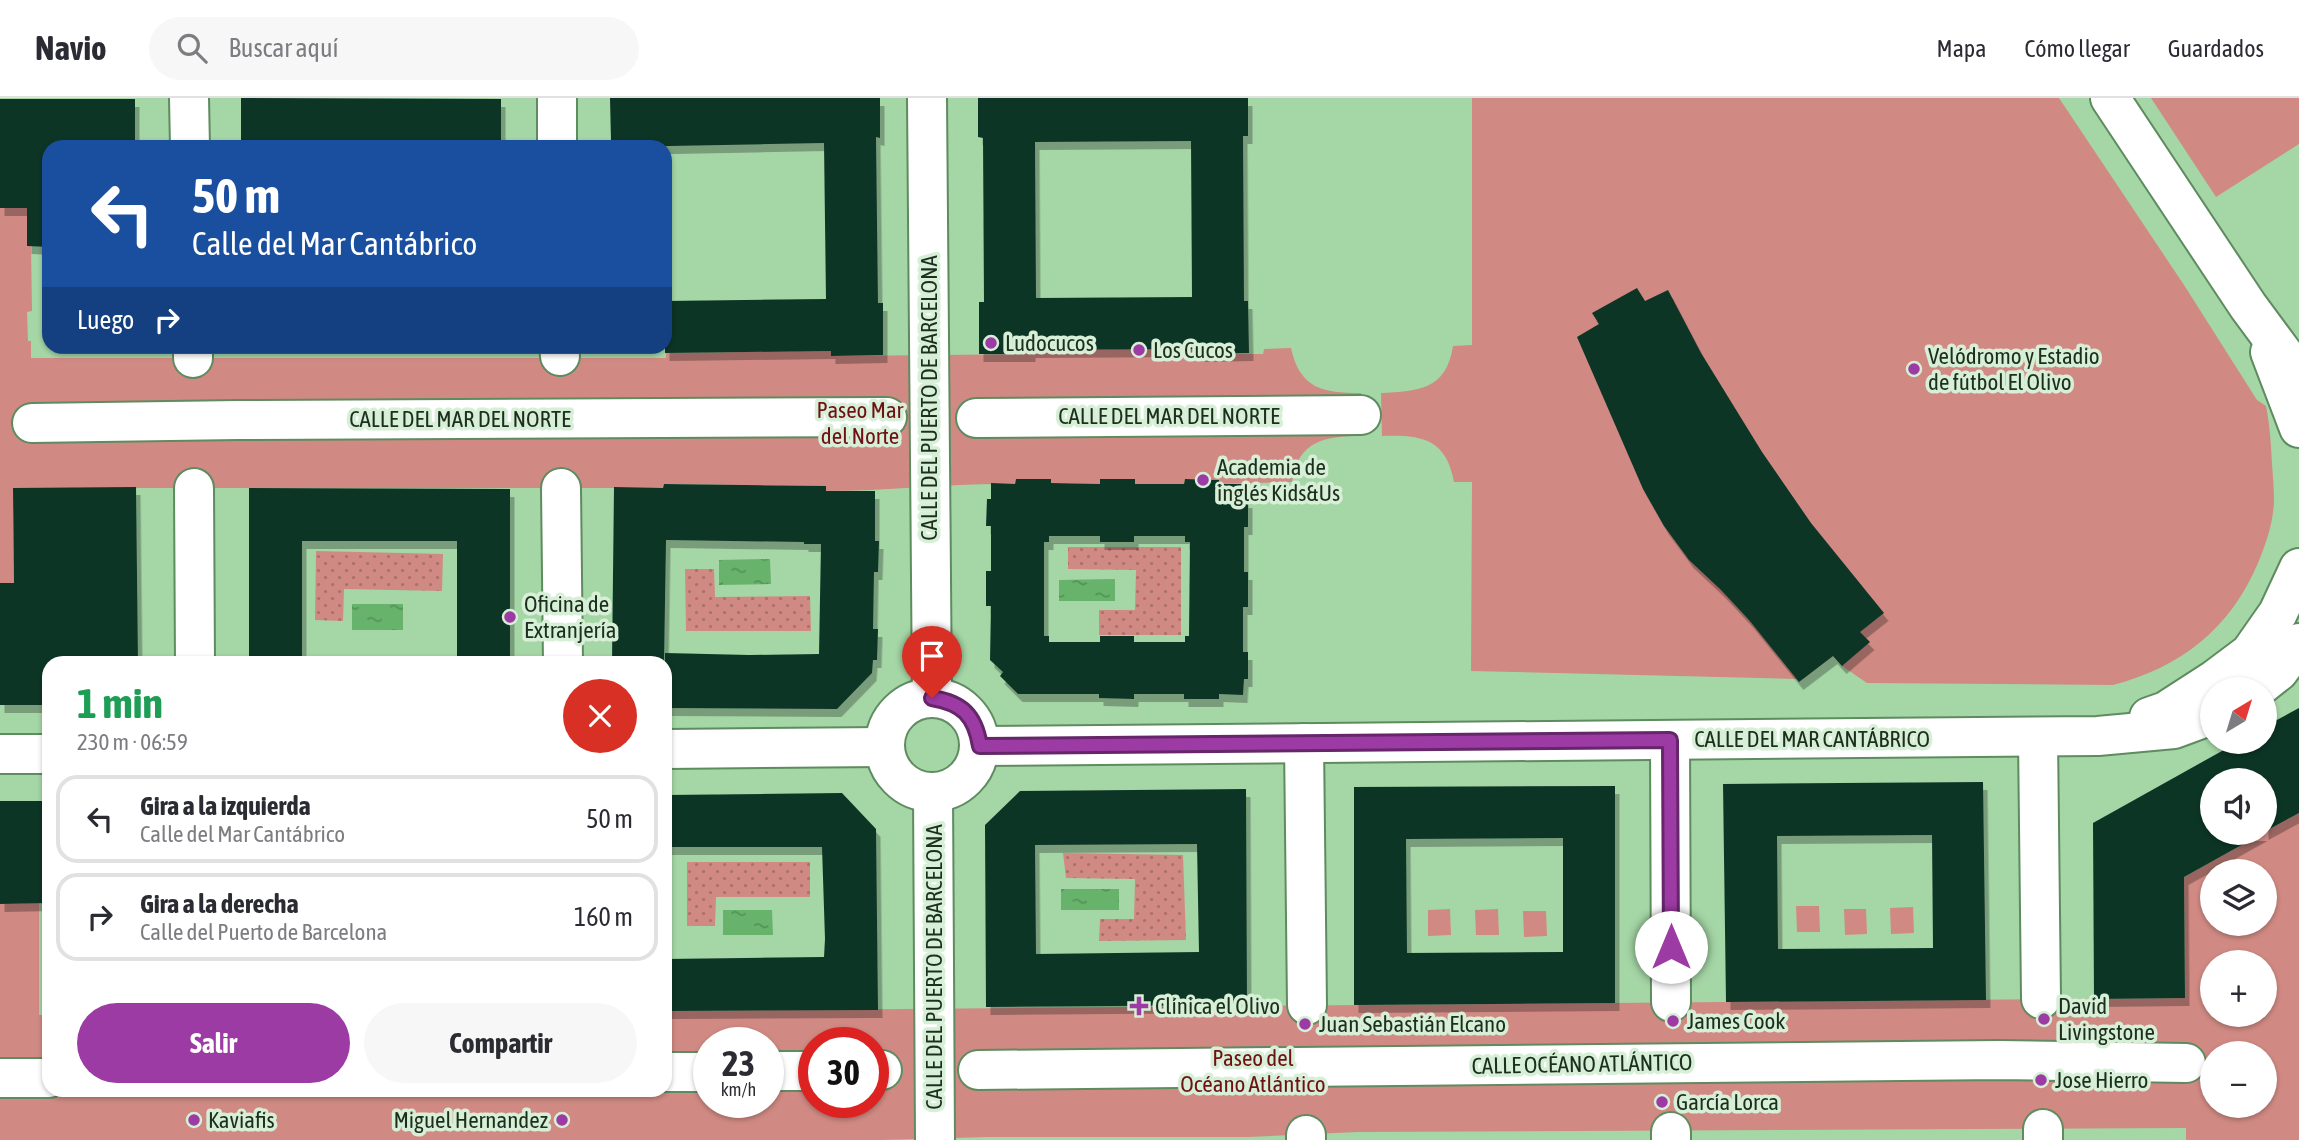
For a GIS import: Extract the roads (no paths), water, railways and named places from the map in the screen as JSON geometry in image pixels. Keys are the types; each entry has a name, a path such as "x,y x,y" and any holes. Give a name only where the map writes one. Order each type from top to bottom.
{"street":[{"path":"189,98 190,140"},
{"path":"556,98 557,140"},
{"name":"CALLE DEL PUERTO DE BARCELONA","path":"927,98 932,698"},
{"path":"2110,98 2248,306 2299,375"},
{"path":"2248,306 2276,365 2299,428"},
{"name":"CALLE DEL MAR DEL NORTE","path":"976,418 1361,415"},
{"name":"CALLE DEL MAR DEL NORTE","path":"32,423 238,419 887,417"},
{"path":"194,488 195,656"},
{"path":"561,488 563,656"},
{"name":"CALLE DEL MAR CANTÁBRICO","path":"2098,736 2166,710 2214,680 2250,653 2278,612 2299,568"},
{"path":"2271,677 2279,671 2299,643"},
{"path":"672,748 884,747 886,732 893,718 916,701 932,698 961,707 971,718 980,746"},
{"name":"CALLE DEL MAR CANTÁBRICO","path":"980,746 2098,736 2174,729 2200,719"},
{"path":"2038,737 2041,999"},
{"path":"1670,740 1671,1002"},
{"path":"1304,743 1307,1005"},
{"name":"CALLE DEL PUERTO DE BARCELONA","path":"884,747 890,767 904,784 917,791 933,793 949,790 961,783 974,766 980,746"},
{"path":"0,754 42,754"},
{"name":"CALLE DEL PUERTO DE BARCELONA","path":"933,793 935,1140"},
{"name":"CALLE OCÉANO ATLÁNTICO","path":"978,1070 2000,1060 2186,1063"},
{"path":"672,1072 693,1072"},
{"path":"0,1078 42,1077"}],"water":[{"path":"770,559 771,584 719,585 719,560"},
{"path":"1115,579 1115,601 1059,601 1059,580"},
{"path":"352,604 403,604 403,630 352,630"},
{"path":"1061,889 1119,889 1119,910 1061,910"},
{"path":"723,910 772,910 773,935 723,935"}],"place":[{"name":"Ludocucos","path":"991,343"},
{"name":"Los Cucos","path":"1139,350"},
{"name":"Velódromo y Estadio de fútbol El Olivo","path":"1914,369"},
{"name":"Academia de inglés Kids&Us","path":"1203,480"},
{"name":"Oficina de Extranjería","path":"510,617"},
{"name":"Clínica el Olivo","path":"1139,1006"},
{"name":"David Livingstone","path":"2044,1019"},
{"name":"James Cook","path":"1673,1021"},
{"name":"Juan Sebastián Elcano","path":"1305,1024"},
{"name":"Jose Hierro","path":"2041,1080"},
{"name":"García Lorca","path":"1662,1102"},
{"name":"Kaviafis","path":"194,1120"},
{"name":"Miguel Hernandez","path":"562,1120"}],"park label":[{"name":"Paseo Mar del Norte","path":"860,423"},
{"name":"Paseo del Océano Atlántico","path":"1253,1071"}]}
